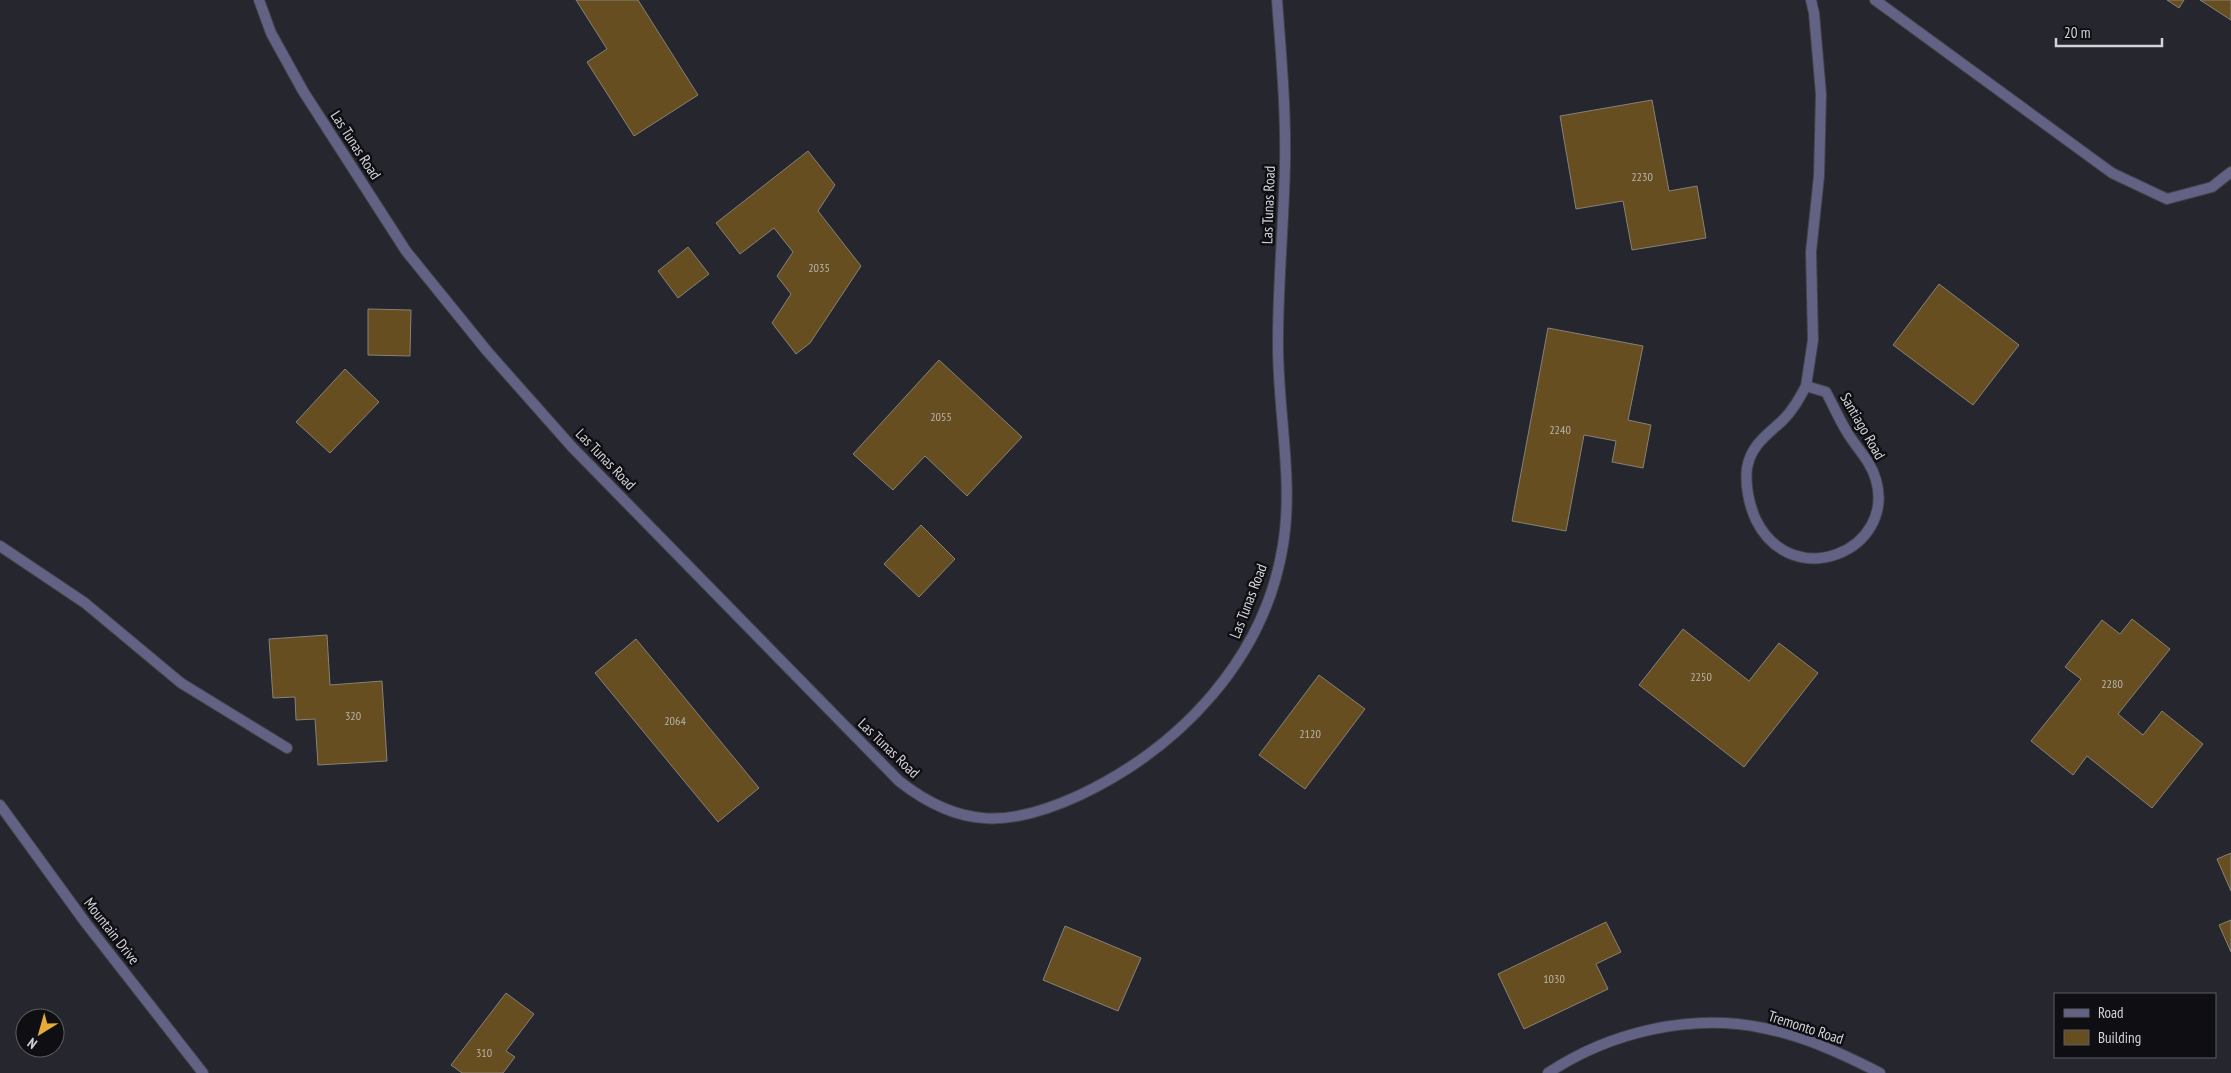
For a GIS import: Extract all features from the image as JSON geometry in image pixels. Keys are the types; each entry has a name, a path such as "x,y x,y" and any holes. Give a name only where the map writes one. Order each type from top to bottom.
{"street":[{"name":"Las Tunas Road","path":"259,0 271,33 303,91 406,251 487,351 572,447 899,781 917,796 959,814 982,818 1009,819 1062,803 1112,780 1157,749 1201,708 1227,677 1250,642 1274,585 1283,544 1286,485 1278,342 1285,159 1277,0"},
{"name":"Santiago Road","path":"1806,386 1826,392 1847,432 1869,463 1876,481 1878,500 1874,519 1864,536 1850,548 1832,556 1812,559 1792,556 1775,546 1762,531 1752,512 1747,487 1747,468 1753,450 1765,434 1783,420 1796,405 1806,386 1812,340 1811,252 1819,176 1821,94 1814,13 1811,0"},
{"path":"1875,0 2112,174 2167,199 2212,187 2231,172"},
{"path":"0,546 85,603 181,683 286,748"},
{"name":"Mountain Drive","path":"0,805 85,922 203,1073"},
{"name":"Tremonto Road","path":"1548,1073 1567,1061 1622,1036 1661,1027 1722,1023 1763,1028 1802,1038 1853,1059 1880,1073"}],"building":[{"path":"576,0 638,0 698,95 634,136 587,62 607,49"},
{"path":"2167,0 2184,0 2179,8"},
{"path":"2200,0 2231,0 2231,20"},
{"path":"1652,100 1669,191 1697,186 1706,238 1632,250 1623,201 1576,209 1560,116"},
{"path":"808,151 835,185 818,211 861,266 810,343 796,354 772,323 791,294 777,276 793,252 774,228 740,254 716,223"},
{"path":"688,247 709,274 678,298 658,271"},
{"path":"1939,284 2019,345 1973,405 1893,345"},
{"path":"368,309 411,310 410,356 368,355"},
{"path":"1548,328 1643,346 1628,420 1651,425 1643,468 1612,462 1616,441 1584,435 1566,531 1512,521"},
{"path":"939,360 1022,437 967,496 925,456 893,490 853,454"},
{"path":"345,369 379,402 330,453 296,422"},
{"path":"921,525 955,559 919,597 884,564"},
{"path":"2132,619 2170,649 2118,714 2143,735 2162,711 2203,744 2152,808 2087,756 2073,775 2031,741 2081,679 2065,667 2102,620 2120,634"},
{"path":"1683,629 1749,681 1779,643 1818,673 1744,767 1639,685"},
{"path":"327,635 330,685 382,681 387,761 318,765 315,719 296,720 295,697 273,698 269,639"},
{"path":"636,639 759,788 718,822 595,673"},
{"path":"1319,675 1365,709 1305,789 1259,755"},
{"path":"2231,853 2231,891 2217,859"},
{"path":"2231,920 2231,952 2219,925"},
{"path":"1606,922 1621,952 1596,964 1608,989 1524,1029 1498,974"},
{"path":"1065,926 1141,958 1118,1011 1043,980"},
{"path":"506,993 534,1014 506,1051 515,1057 503,1073 462,1073 451,1065"}]}
